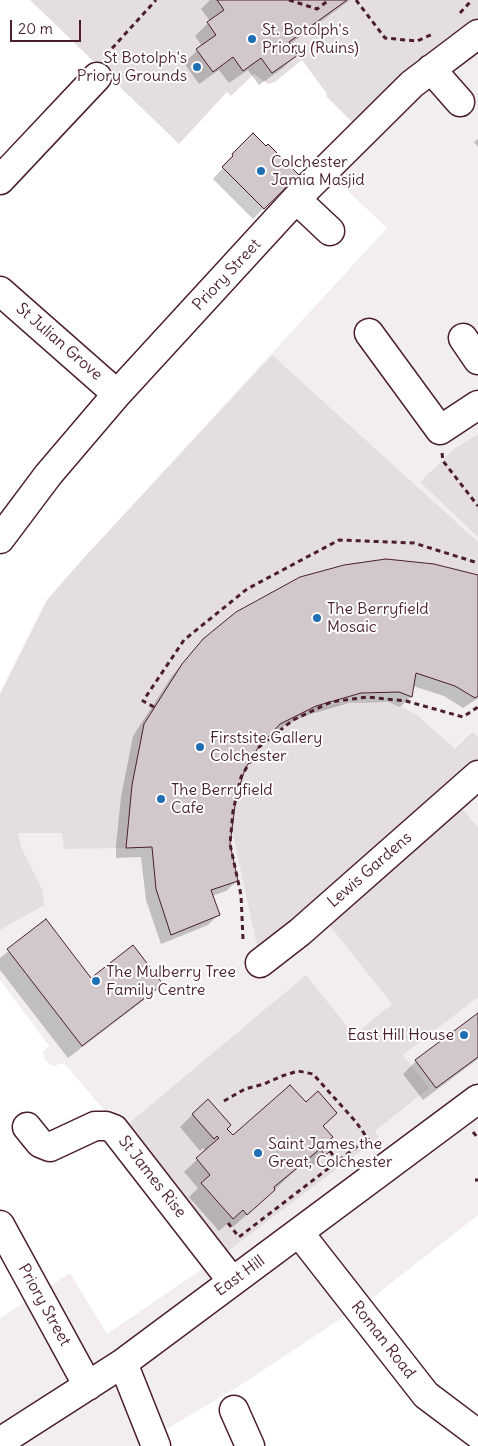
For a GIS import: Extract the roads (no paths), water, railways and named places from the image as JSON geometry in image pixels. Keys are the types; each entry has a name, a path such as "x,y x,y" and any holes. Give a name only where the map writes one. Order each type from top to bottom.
{"street":[{"name":"Priory Street","path":"0,539 48,475 118,394 296,199 431,69 478,34"},
{"path":"431,69 460,102"},
{"path":"0,180 97,78"},
{"path":"296,199 330,231"},
{"name":"St Julian Grove","path":"0,291 118,394"},
{"path":"369,333 440,430 478,405"},
{"name":"Lewis Gardens","path":"260,963 300,932 478,775"},
{"name":"East Hill","path":"0,1442 123,1363 232,1281 300,1234 476,1101"},
{"name":"St James Rise","path":"28,1127 40,1142 50,1147 96,1126 106,1126 114,1129 232,1281"},
{"name":"Priory Street","path":"0,1225 88,1386"},
{"name":"Roman Road","path":"300,1234 426,1396 478,1434"},
{"path":"123,1363 156,1446"},
{"path":"234,1410 250,1446"}],"place":[{"name":"St. Botolph's Priory (Ruins)","path":"252,39"},
{"name":"St Botolph's Priory Grounds","path":"197,67"},
{"name":"Colchester Jamia Masjid","path":"261,171"},
{"name":"The Berryfield Mosaic","path":"317,618"},
{"name":"Firstsite Gallery Colchester","path":"200,747"},
{"name":"The Berryfield Cafe","path":"161,799"},
{"name":"The Mulberry Tree Family Centre","path":"96,981"},
{"name":"East Hill House","path":"464,1035"},
{"name":"Saint James the Great, Colchester","path":"258,1153"}]}
